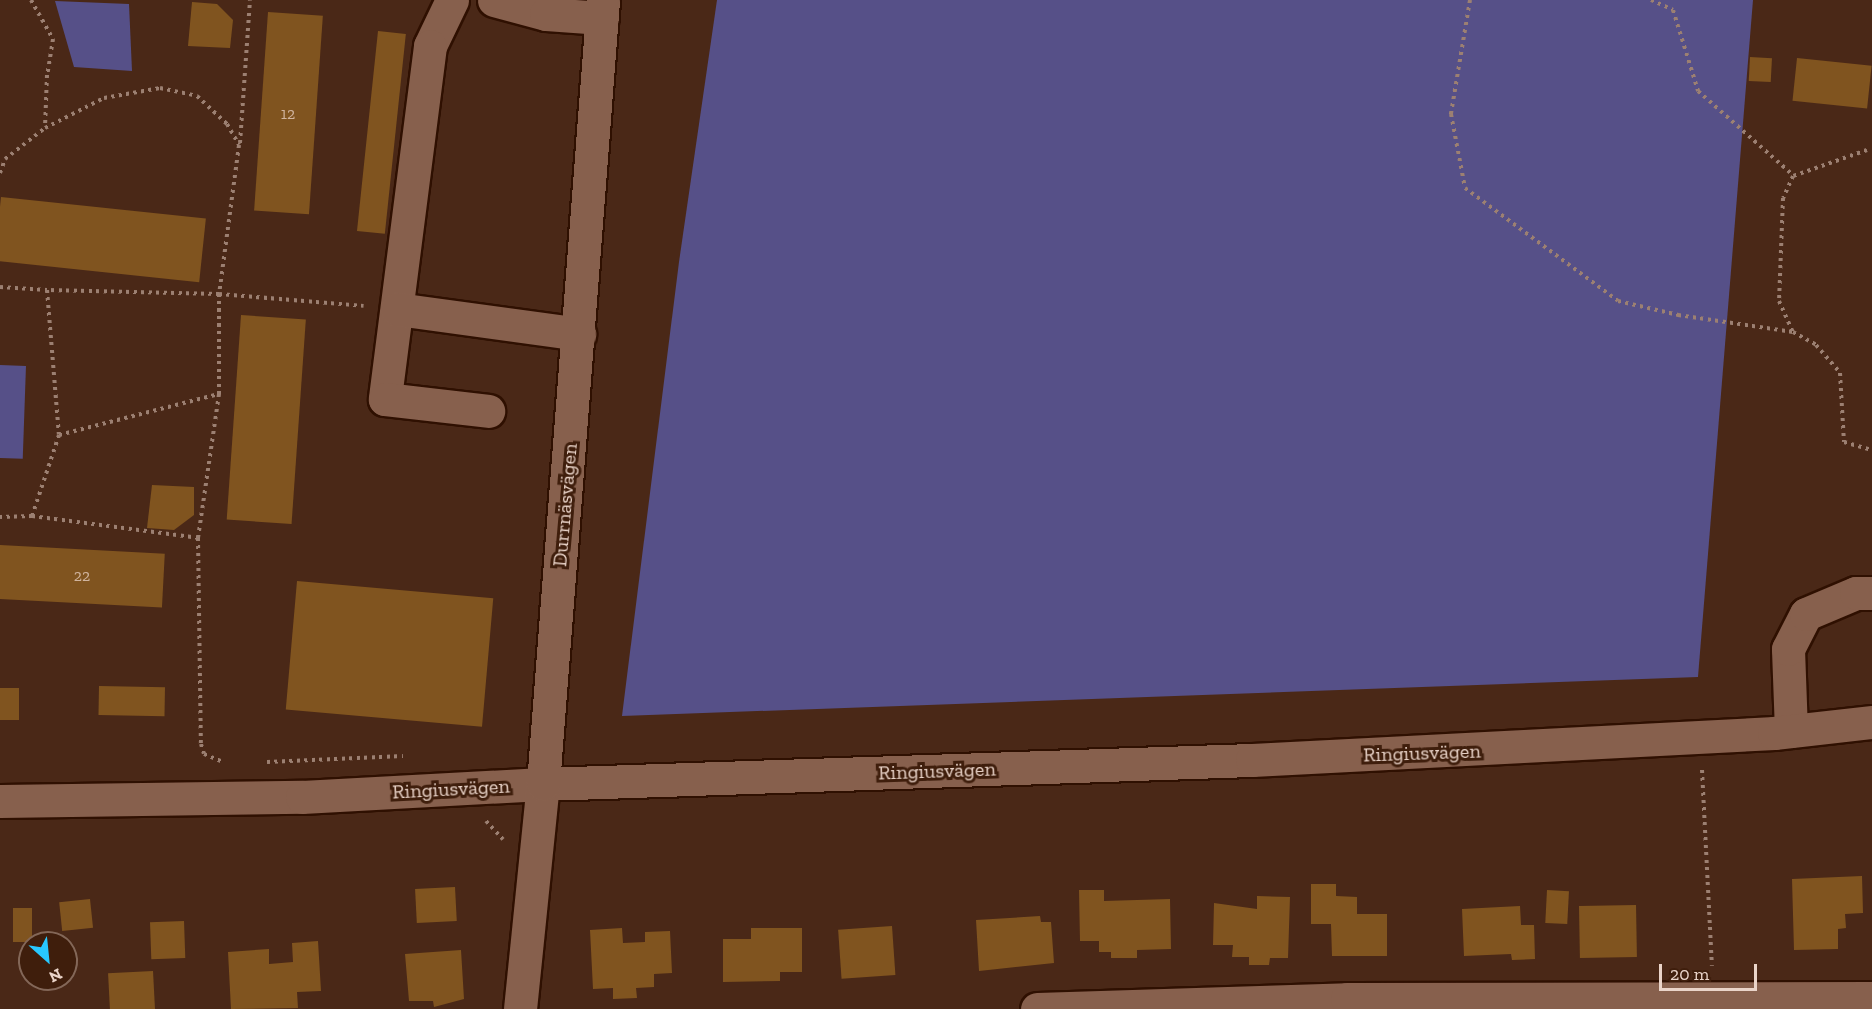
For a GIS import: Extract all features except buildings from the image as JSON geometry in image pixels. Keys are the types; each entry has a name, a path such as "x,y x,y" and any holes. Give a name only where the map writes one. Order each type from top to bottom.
{"street":[{"path":"452,0 430,46 385,399 488,411"},
{"path":"495,0 546,14 603,9"},
{"name":"Durrnäsvägen","path":"520,1009 543,784 603,9"},
{"path":"396,309 579,333"},
{"path":"1791,731 1788,649 1806,614 1856,592 1872,593"},
{"name":"Ringiusvägen","path":"0,801 302,797 543,784 1251,760 1700,738 1872,722"},
{"path":"1037,1009 1713,997 1868,1002"}],"path":[{"path":"31,0 53,39 47,75 45,128"},
{"path":"226,762 215,762 204,754 201,744 198,538 219,394 219,294 239,145 250,0"},
{"path":"1470,0 1451,114 1465,188 1618,301 1678,315 1793,332 1816,345 1840,373 1844,442 1872,450"},
{"path":"1651,0 1673,10 1698,91 1793,176"},
{"path":"0,173 4,159 45,128 104,98 160,88 196,96 227,124 239,145"},
{"path":"1793,332 1779,301 1783,198 1793,176 1867,150"},
{"path":"0,286 46,290 219,294 396,309"},
{"path":"32,516 59,435 46,290"},
{"path":"59,435 219,394"},
{"path":"0,517 32,516 198,538"},
{"path":"1700,738 1713,997"},
{"path":"259,762 407,755"},
{"path":"468,788 471,815 498,829 507,844"}],"shaded area":[{"path":"717,0 1753,0 1698,677 622,716 679,262"},
{"path":"55,1 129,4 132,71 74,67"},
{"path":"0,365 26,366 23,459 0,458"}]}
